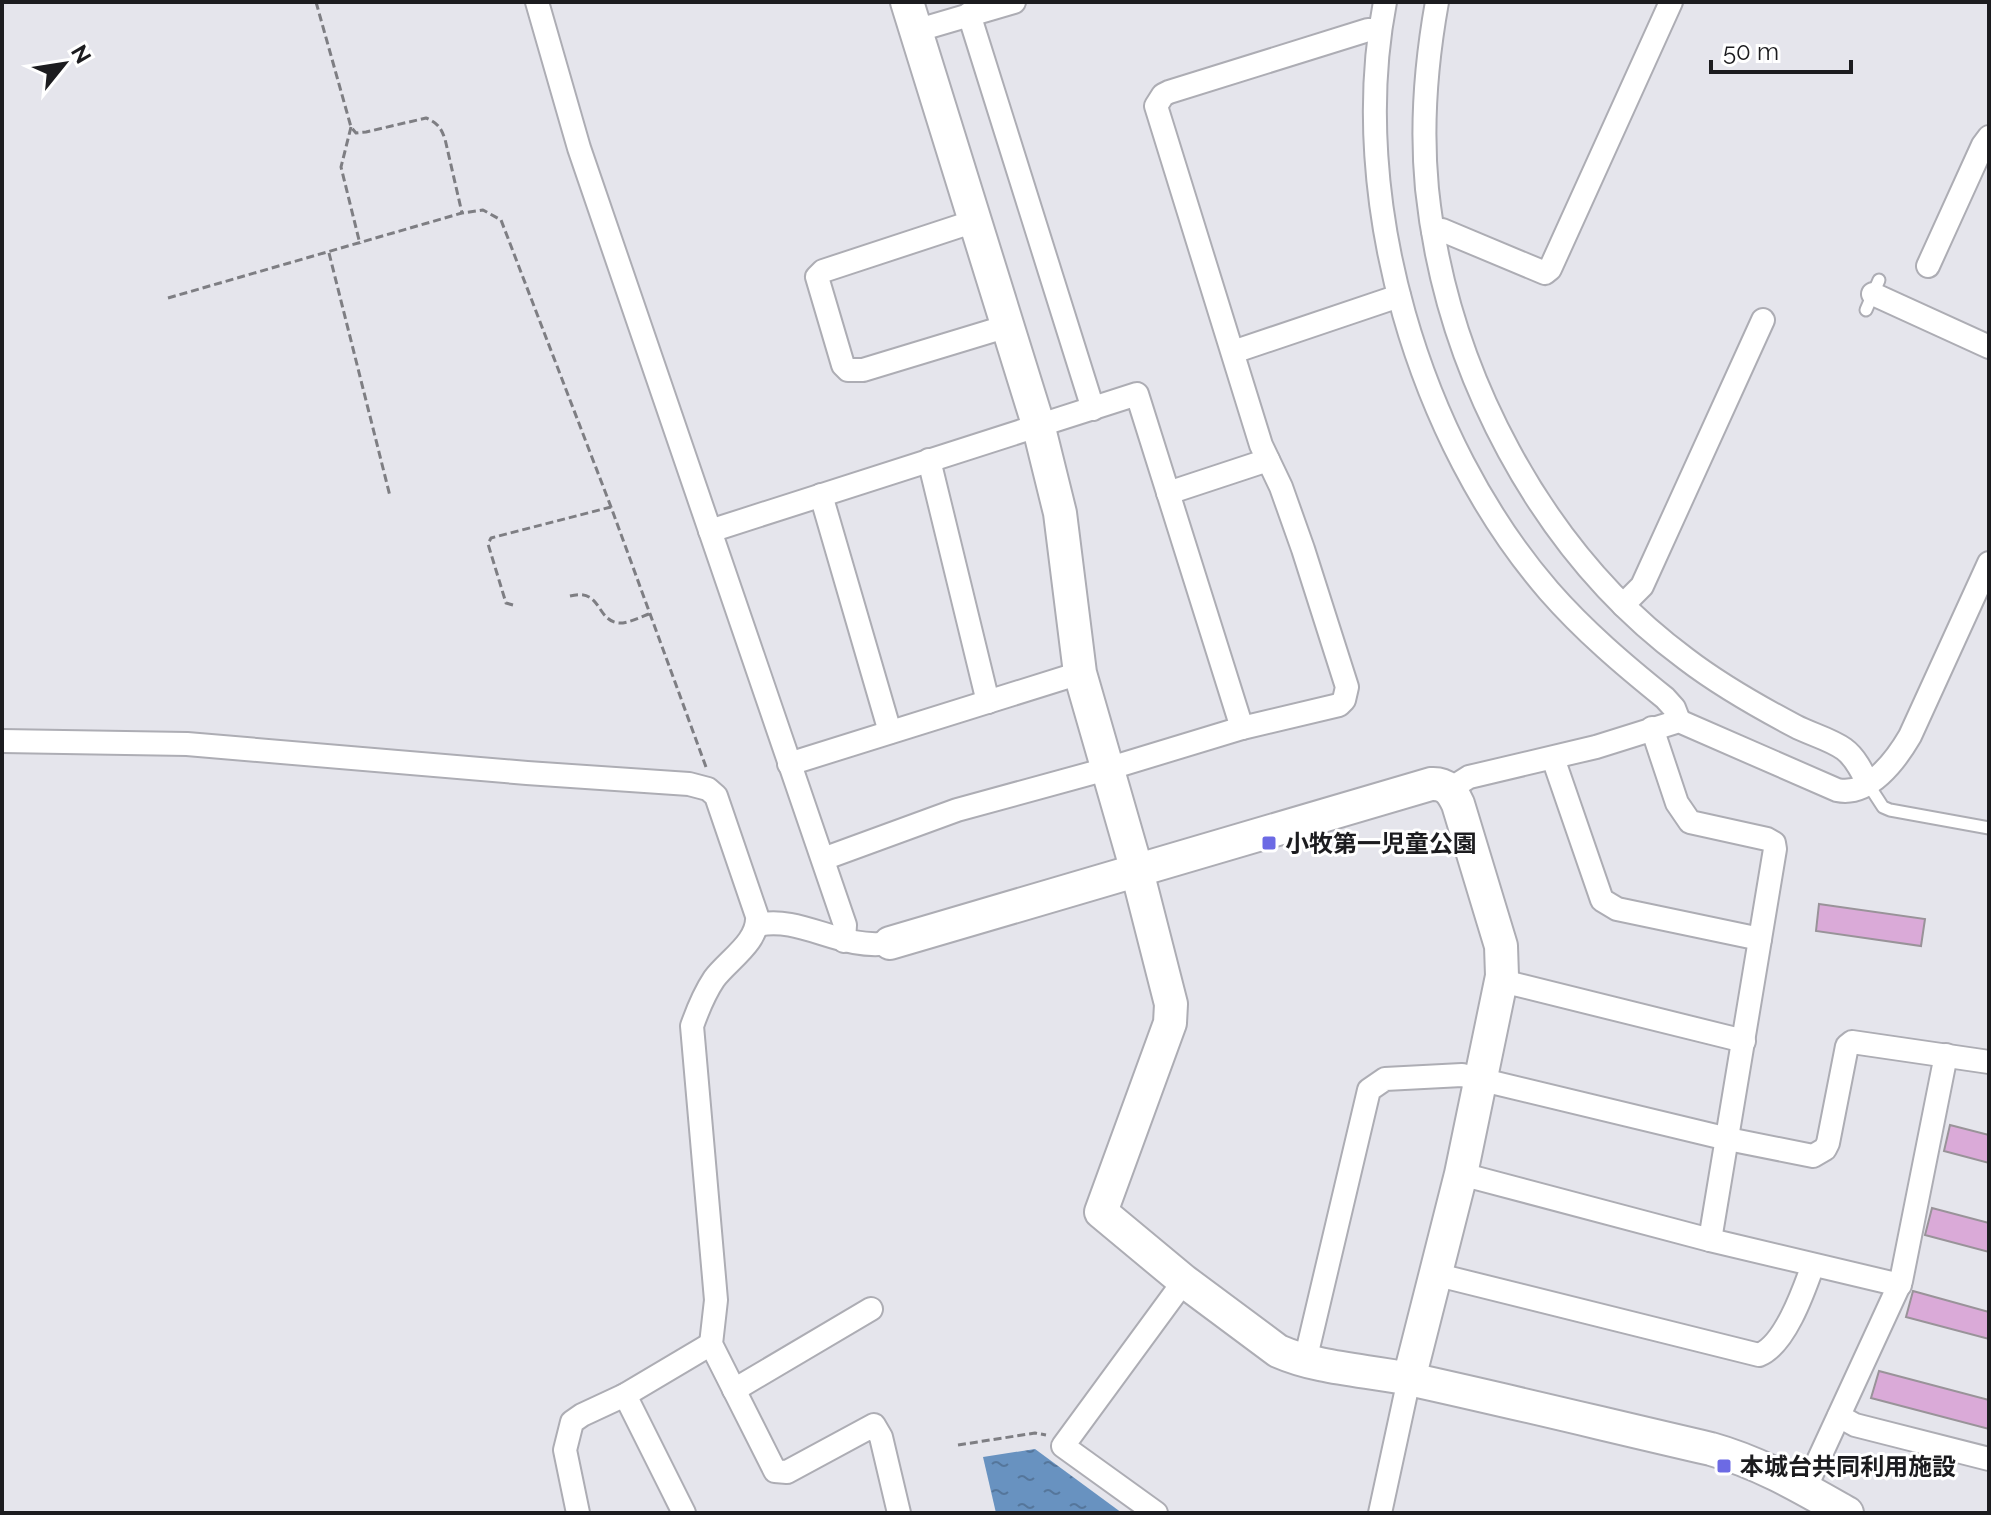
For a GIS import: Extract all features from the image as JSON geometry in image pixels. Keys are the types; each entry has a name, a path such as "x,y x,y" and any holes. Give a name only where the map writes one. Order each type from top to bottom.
{"street":[{"path":"537,2 579,148 845,925 844,941"},
{"path":"1014,2 969,14 911,16 1038,424 1060,513 1080,673 1164,969 1171,1004 1170,1023 1101,1212 1184,1281 1278,1351 1305,1361 1409,1379 1711,1449 1746,1459 1847,1513"},
{"path":"1385,2 1375,107 1377,160 1383,219 1399,296 1418,357 1450,435 1493,514 1548,590 1601,644 1665,698 1674,708 1679,721"},
{"path":"1437,2 1429,46 1425,97 1427,187 1433,231 1458,332 1477,383 1531,489 1562,534 1623,605 1662,640 1714,679 1768,712 1842,748 1857,763 1868,784"},
{"path":"1433,231 1442,230 1545,273 1550,269 1671,2"},
{"path":"969,14 1093,409"},
{"path":"823,859 957,810 1242,728 1339,705 1344,700 1347,687 1303,549 1268,460 1156,106 1169,92 1368,30 1380,30"},
{"path":"1928,266 1989,137"},
{"path":"975,221 823,271 817,277 843,365 848,370 863,370 1008,326"},
{"path":"1873,294 1989,347"},
{"path":"1233,352 1399,296"},
{"path":"1623,605 1642,586 1763,320"},
{"path":"710,531 1137,394 1242,728"},
{"path":"929,460 988,702"},
{"path":"1168,493 1268,460"},
{"path":"821,495 890,732"},
{"path":"1450,789 1469,777 1553,758 1679,721 1837,790 1853,791 1868,784 1893,761 1910,736 1989,563"},
{"path":"789,764 1080,673"},
{"path":"1652,728 1677,803 1690,822 1767,839 1774,843 1775,849 1710,1240"},
{"path":"2,741 187,744 689,784 708,789 716,796 753,903 757,925 711,985 692,1026 716,1300 711,1344 775,1471 787,1472 874,1425 881,1437 899,1513"},
{"path":"1553,758 1602,900 1617,909 1760,939"},
{"path":"757,925 776,922 844,941 875,946 1431,784 1450,789 1458,804 1501,946 1502,981 1461,1174 1434,1274 1380,1513"},
{"path":"1502,981 1744,1041"},
{"path":"1305,1361 1369,1090 1385,1079 1449,1074 1480,1078 1728,1139 1813,1156 1825,1149 1828,1143 1847,1046 1852,1042 1989,1062"},
{"path":"1805,1489 1900,1285 1946,1055"},
{"path":"1461,1174 1710,1240 1900,1285"},
{"path":"1434,1274 1759,1355 1767,1352 1780,1337 1813,1265"},
{"path":"1156,1513 1063,1446 1184,1281"},
{"path":"734,1390 871,1309"},
{"path":"578,1513 565,1450 572,1422 711,1344"},
{"path":"625,1395 684,1513"},
{"path":"1839,1416 1855,1425 1989,1459"}],"lane":[{"path":"1868,784 1883,807 1890,810 1989,828"}],"path":[{"path":"316,2 351,127 356,133 426,118 434,122 445,139 462,213"},
{"path":"351,127 341,167 360,245"},
{"path":"168,298 360,245 462,213 483,210 501,220 602,481 716,796"},
{"path":"329,253 390,496"},
{"path":"513,605 506,603 488,544 491,538 611,507"},
{"path":"570,596 588,595 615,622 649,614"},
{"path":"958,1445 1035,1433 1044,1434 1063,1446"}],"water":[{"path":"1035,1449 1122,1513 996,1513 983,1457"}],"building":[{"path":"1819,904 1925,919 1921,946 1816,931"},
{"path":"1950,1125 1989,1135 1989,1163 1944,1151"},
{"path":"1932,1208 1989,1223 1989,1252 1925,1235"},
{"path":"1913,1291 1989,1312 1989,1339 1906,1317"},
{"path":"1879,1371 1989,1400 1989,1429 1871,1398"}],"place":[{"name":"小牧第一児童公園","path":"1269,843"},
{"name":"本城台共同利用施設","path":"1724,1466"}]}
